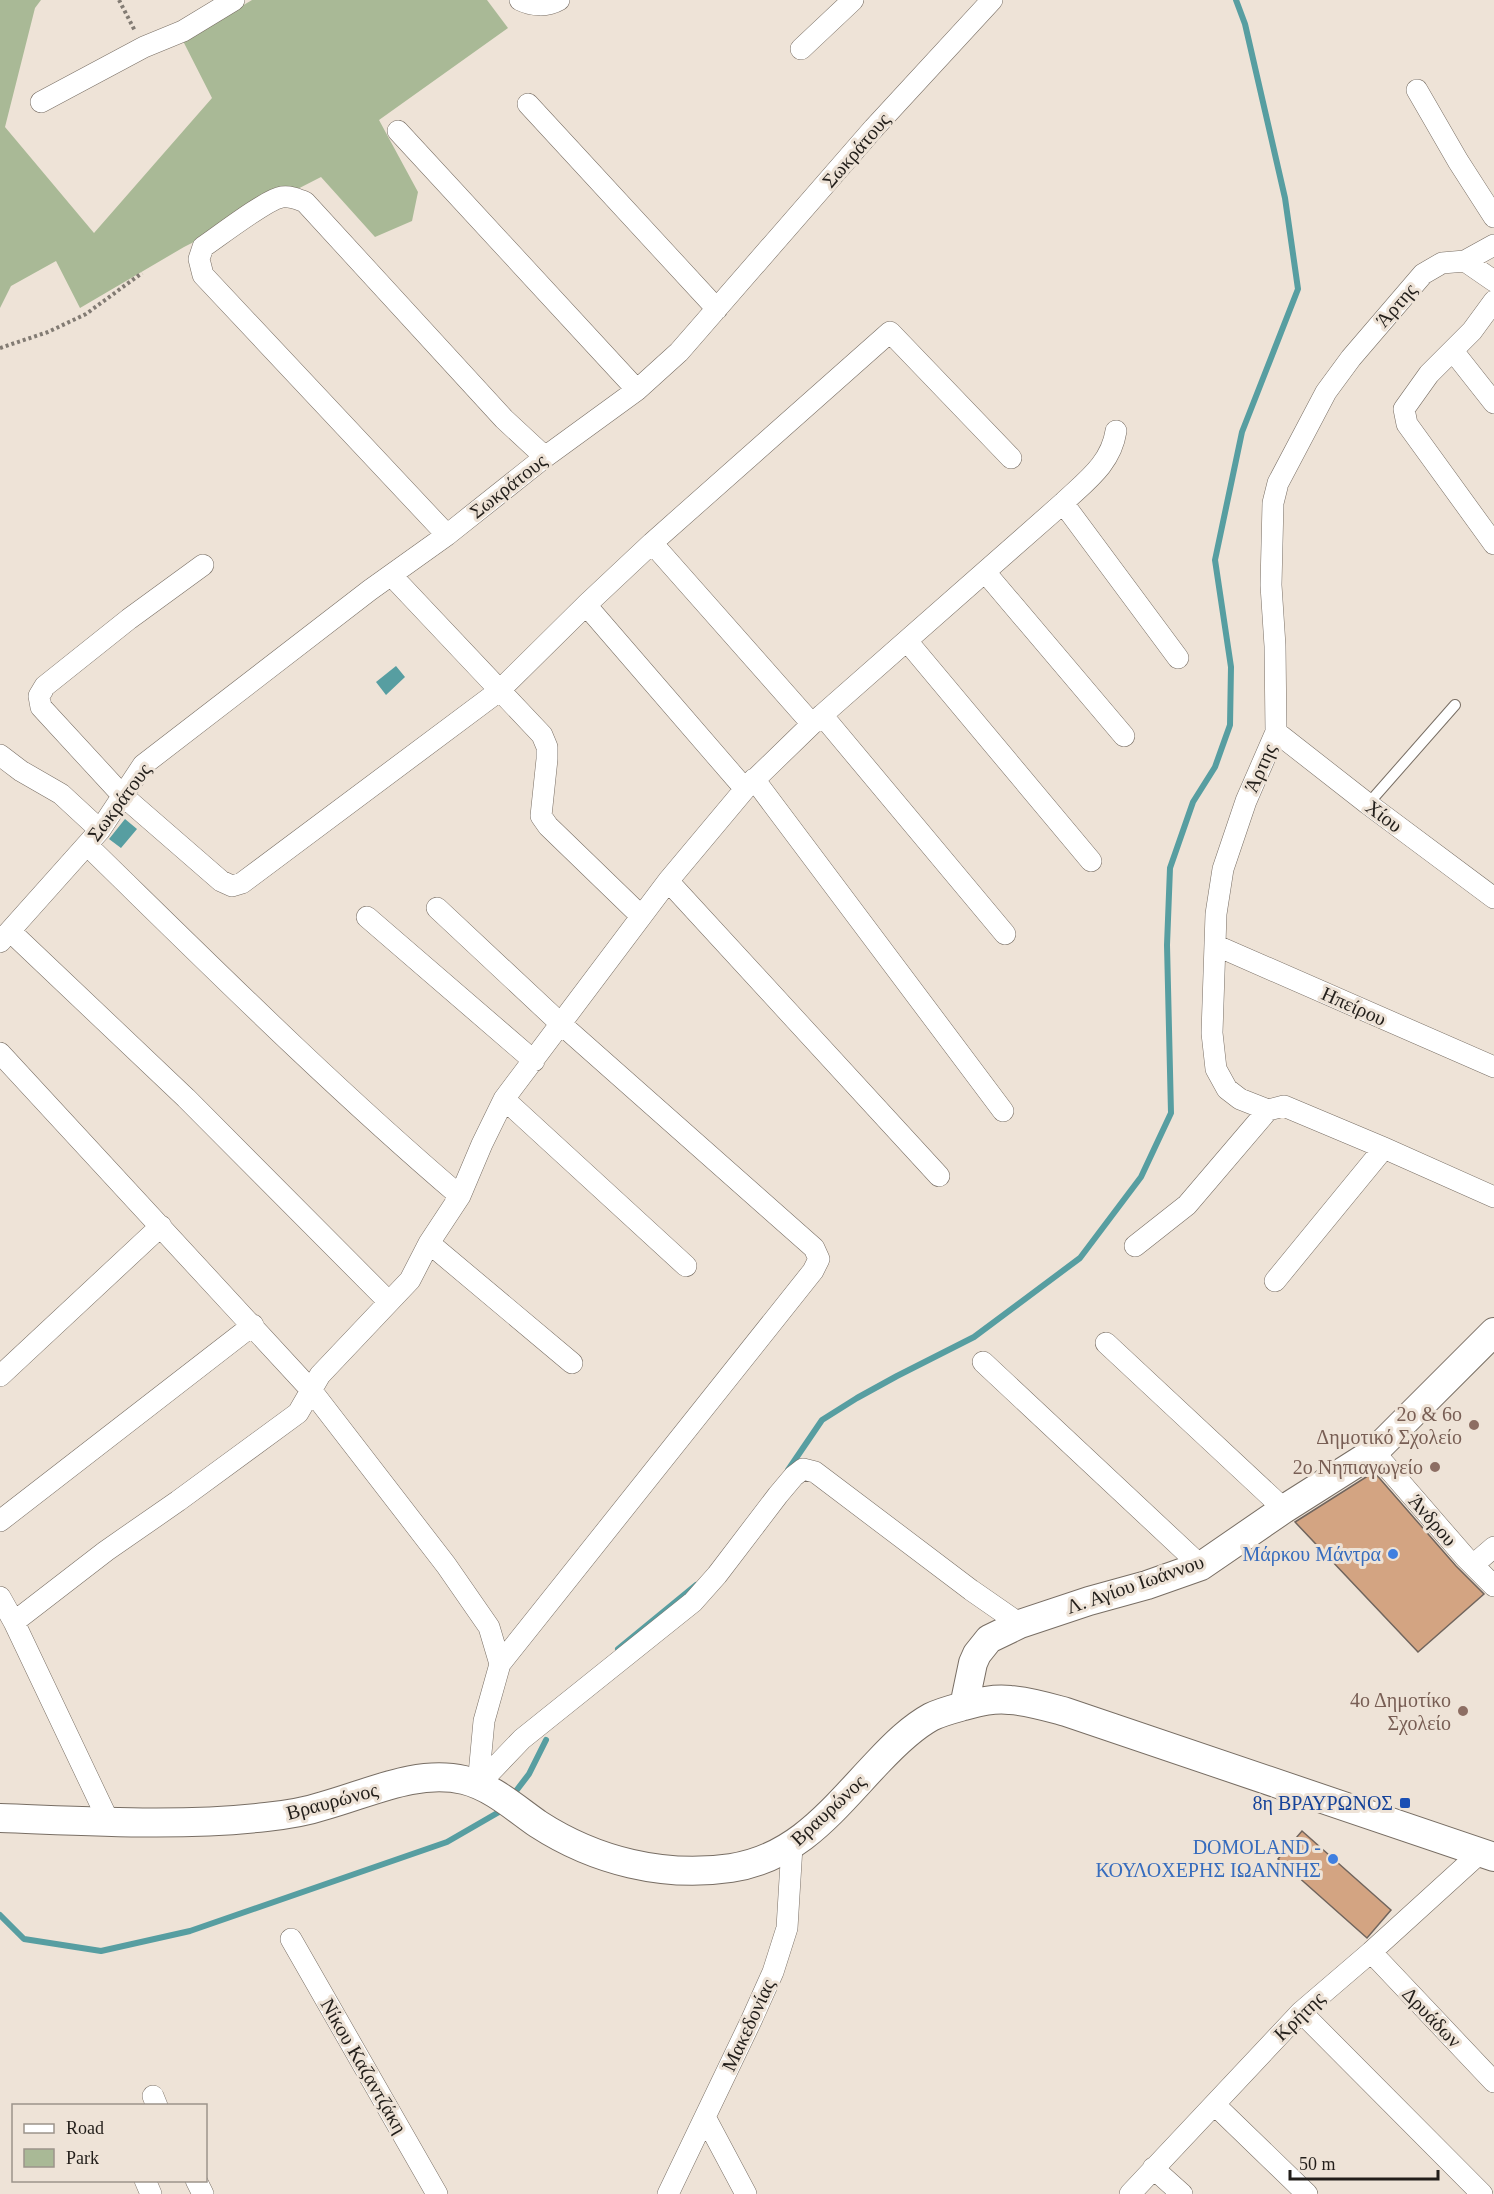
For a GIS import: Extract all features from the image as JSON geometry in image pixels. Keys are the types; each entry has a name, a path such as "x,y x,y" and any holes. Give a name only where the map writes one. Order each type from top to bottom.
{"main road":[{"name":"Λ. Αγίου Ιωάννου","path":"964,1706 969,1673 977,1654 989,1639 1020,1624 1201,1566 1284,1509 1374,1452 1494,1332"},
{"name":"Βραυρώνος","path":"0,1818 109,1822 235,1821 321,1807 412,1779 449,1777 487,1789 555,1835 593,1853 641,1867 686,1870 732,1868 763,1860 792,1846 809,1834 893,1746 932,1717 979,1702 1009,1700 1066,1712 1488,1855"}],"street":[{"path":"41,102 144,47 183,31 234,0"},
{"path":"520,0 533,5 552,2"},
{"path":"801,49 853,0"},
{"name":"Σωκράτους","path":"5,937 93,837 143,765 391,575 447,535 544,457 637,390 679,352 874,128 992,0"},
{"path":"1417,90 1494,217"},
{"path":"528,104 717,309"},
{"path":"398,131 637,390"},
{"path":"447,535 203,275 199,260 203,247 280,197 292,197 305,202 504,419 544,457"},
{"name":"Άρτης","path":"1494,245 1465,261 1442,263 1424,274 1351,358 1326,392 1278,483 1273,502 1271,585 1275,646 1276,732 1246,801 1223,869 1216,914 1212,1033 1216,1068 1227,1089 1240,1100 1268,1110 1284,1106 1494,1197"},
{"path":"1465,261 1494,281"},
{"path":"1494,301 1472,331 1429,374 1404,409 1407,424 1494,544"},
{"path":"203,565 129,619 45,686 39,696 41,707 122,795 220,881 232,886 242,883 499,691 652,543 890,332 1011,458"},
{"path":"1453,351 1494,403"},
{"path":"14,1622 106,1551 298,1413 320,1375 410,1280 429,1243 460,1196 504,1100 668,881 750,784 817,719 1063,503 1105,461 1113,447 1116,431"},
{"path":"1063,503 1178,658"},
{"path":"652,543 817,719 1005,934"},
{"path":"985,572 1124,736"},
{"path":"391,575 542,735 547,747 541,816 548,826 641,916"},
{"path":"586,605 750,784 1003,1111"},
{"path":"907,641 1090,861"},
{"name":"Χίου","path":"1276,732 1494,898"},
{"path":"0,755 21,771 61,794 93,837 276,1029 406,1150 460,1196"},
{"path":"668,881 939,1176"},
{"path":"437,908 561,1024 814,1248 819,1259 806,1280 500,1664 484,1721 487,1789"},
{"path":"367,917 534,1061"},
{"path":"5,937 186,1098 389,1302"},
{"name":"Ηπείρου","path":"1215,945 1494,1067"},
{"path":"0,1053 311,1390 452,1574 489,1627 500,1664"},
{"path":"504,1100 686,1266"},
{"path":"1135,1246 1187,1205 1268,1110"},
{"path":"1275,1281 1384,1148"},
{"path":"0,1376 161,1226"},
{"path":"429,1243 572,1363"},
{"path":"0,1521 253,1325"},
{"path":"1106,1343 1284,1509"},
{"path":"983,1362 1201,1566"},
{"name":"Άνδρου","path":"1374,1452 1494,1587"},
{"path":"487,1789 522,1739 693,1602 717,1575 778,1495 803,1469 814,1472 1020,1624"},
{"path":"1473,1565 1494,1546"},
{"path":"0,1597 109,1822"},
{"name":"Μακεδονίας","path":"668,2194 752,2021 772,1972 787,1928 792,1846"},
{"name":"Κρήτης","path":"1130,2194 1301,2012 1488,1855"},
{"name":"Νίκου Καζαντζάκη","path":"291,1939 437,2194"},
{"name":"Δρυάδων","path":"1371,1952 1494,2082"},
{"path":"1301,2012 1482,2194"},
{"path":"1215,2105 1307,2194"},
{"path":"705,2117 746,2194"},
{"path":"1153,2168 1182,2194"}],"lane":[{"path":"1368,804 1455,705"}],"path":[{"path":"119,0 144,47"},
{"path":"0,348 48,332 86,314 142,273"}],"green space":[{"path":"0,0 41,0 35,8 5,127 94,233 212,98 183,41 252,0 487,0 508,28 379,120 418,192 412,221 375,237 321,177 184,247 80,308 56,261 11,286 0,308"}],"water":[{"path":"396,666 405,677 386,695 376,682"},
{"path":"125,819 137,829 121,848 109,839"}],"building":[{"name":"Μάρκου Μάντρα","path":"1374,1472 1456,1566 1484,1594 1418,1652 1295,1522"},
{"path":"1302,1831 1391,1910 1367,1938 1278,1859"}],"waterway":[{"path":"788,1470 822,1420 897,1376 974,1337 1080,1258 1141,1177 1171,1113 1167,945 1170,868 1193,802 1215,767 1230,725 1231,667 1215,560 1242,432 1298,289 1285,198 1245,24 1236,0"},
{"path":"618,1649 696,1585"},
{"path":"513,1795 529,1774 546,1740"},
{"path":"0,1915 24,1939 101,1951 190,1931 447,1842 503,1808"}],"place":[{"name":"2ο & 6ο Δημοτικό Σχολείο","path":"1474,1425"},
{"name":"2ο Νηπιαγωγείο","path":"1435,1467"},
{"name":"Μάρκου Μάντρα","path":"1393,1554"},
{"name":"4ο Δημοτίκο Σχολείο","path":"1463,1711"},
{"name":"8η ΒΡΑΥΡΩΝΟΣ","path":"1405,1803"},
{"name":"DOMOLAND - ΚΟΥΛΟΧΕΡΗΣ ΙΩΑΝΝΗΣ","path":"1333,1859"}]}
